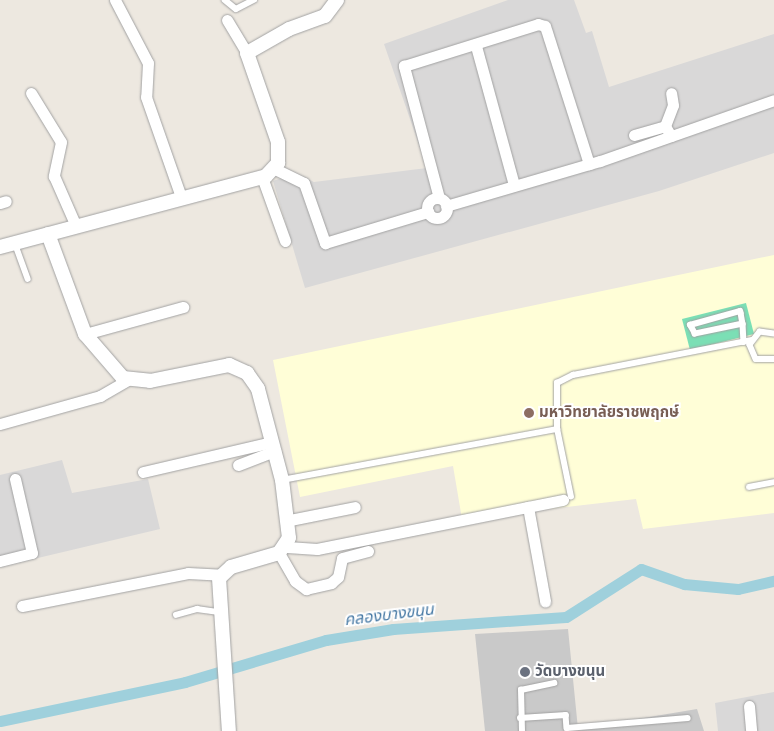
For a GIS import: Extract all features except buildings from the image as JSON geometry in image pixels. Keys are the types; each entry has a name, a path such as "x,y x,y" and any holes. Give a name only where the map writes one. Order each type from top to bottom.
{"street":[{"path":"115,0 148,63 146,97 181,197"},
{"path":"247,53 288,29 325,16 337,0"},
{"path":"227,20 247,53 278,142 275,169"},
{"path":"275,169 304,183 325,243 428,212 439,217 442,202 404,66 476,46 538,24 545,26 589,164"},
{"path":"476,46 514,185"},
{"path":"32,93 61,142 54,176 76,226"},
{"path":"668,131 672,105 671,93"},
{"path":"442,202 514,185 589,164 668,131 774,100"},
{"path":"634,135 668,131"},
{"path":"0,247 181,197 262,177 275,169"},
{"path":"262,177 285,241"},
{"path":"48,234 85,334 106,362 128,380"},
{"path":"85,334 183,307"},
{"path":"0,424 100,396 128,380 150,381 218,365 237,367 258,390 274,447 290,520 283,550 295,581 306,588 331,583 338,576 342,558 368,551"},
{"path":"238,465 274,447"},
{"path":"143,472 274,447"},
{"path":"0,561 32,554 15,480"},
{"path":"22,606 188,573 221,574 231,567 283,550 317,549 567,499"},
{"path":"290,520 355,507"},
{"path":"528,507 545,601"},
{"path":"221,574 219,612 230,731"},
{"path":"749,706 751,731"}],"lane":[{"path":"225,0 230,9 254,0"},
{"path":"15,243 28,279"},
{"path":"743,324 695,334 690,325 739,311 743,324 744,342"},
{"path":"567,499 557,428 557,383 573,375 752,340 760,332 774,334"},
{"path":"752,340 756,359 774,359"},
{"path":"282,480 557,428"},
{"path":"749,487 774,482"},
{"path":"176,615 196,609 219,612"},
{"path":"522,731 520,690 554,683"},
{"path":"520,718 566,715 567,728 688,718"},
{"path":"618,724 620,731"}],"shaded area":[{"path":"508,0 574,0 586,33 592,31 609,87 774,34 774,153 659,191 305,288 273,181 295,173 314,182 427,168 384,44"},
{"name":"มหาวิทยาลัยราชพฤกษ์","path":"774,255 774,513 643,529 636,499 462,519 453,466 300,497 273,360"},
{"path":"62,460 72,493 148,479 160,529 0,567 0,475"},
{"name":"วัดบางขนุน","path":"568,629 578,729 697,709 704,731 485,731 475,634"},
{"path":"774,692 774,731 718,731 715,703"}],"green space":[{"path":"746,303 754,334 690,350 682,319"}],"waterway":[{"name":"คลองบางขนุน","path":"0,721 185,682 326,640 393,629 566,617 641,569 684,584 738,589 774,581"}],"place":[{"name":"มหาวิทยาลัยราชพฤกษ์","path":"529,413"},
{"name":"วัดบางขนุน","path":"525,672"}]}
